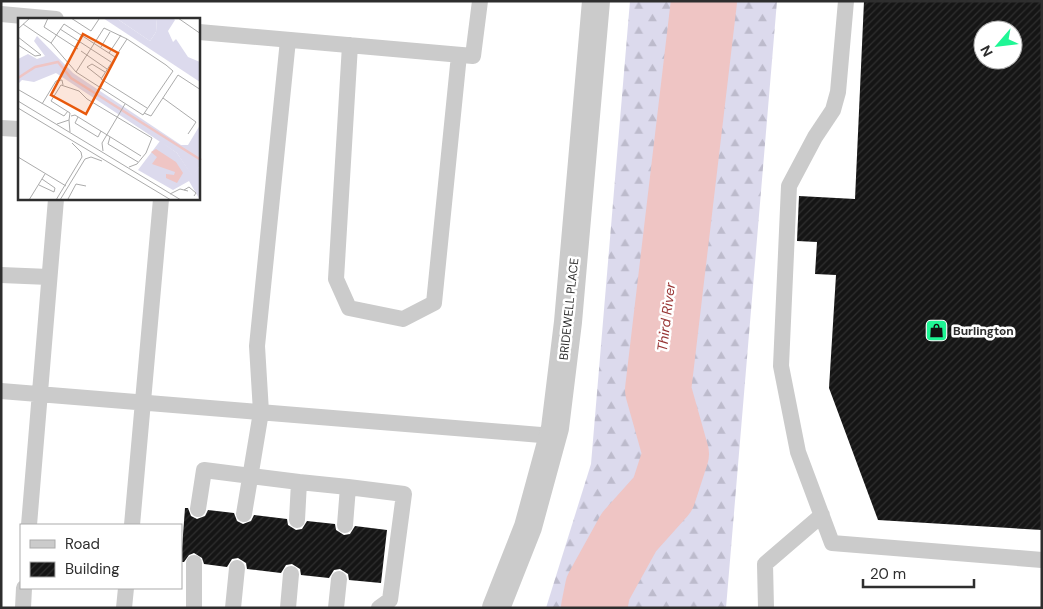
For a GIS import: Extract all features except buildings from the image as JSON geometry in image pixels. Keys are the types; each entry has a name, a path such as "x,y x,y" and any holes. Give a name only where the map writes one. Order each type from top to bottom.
{"street":[{"name":"BRIDEWELL PLACE","path":"496,608 528,527 553,436 568,322 596,1"}],"lane":[{"path":"200,32 473,56 480,1"},
{"path":"846,1 838,92 833,110 815,137 789,186 781,366 798,452 832,543 1042,560"},
{"path":"1,14 45,18"},
{"path":"244,514 261,412 257,346 288,40"},
{"path":"350,45 336,280 349,308 403,319 434,303 459,55"},
{"path":"1,128 18,129"},
{"path":"29,524 56,200"},
{"path":"132,524 161,200"},
{"path":"1,275 49,278"},
{"path":"1,391 553,436"},
{"path":"198,509 204,470 404,494 390,600 379,608"},
{"path":"297,520 299,482"},
{"path":"345,525 348,487"},
{"path":"766,608 765,564 822,515"},
{"path":"194,563 194,608"},
{"path":"233,608 237,568"},
{"path":"288,608 291,574"},
{"path":"336,608 339,579"},
{"path":"23,608 24,589"},
{"path":"124,608 126,589"}],"green space":[{"path":"630,1 777,1 726,608 546,608 591,464"}],"waterway":[{"name":"Third River","path":"594,608 598,588 629,532 663,494 676,454 658,390 704,1"}],"place":[{"name":"Burlington","path":"937,331"}]}
